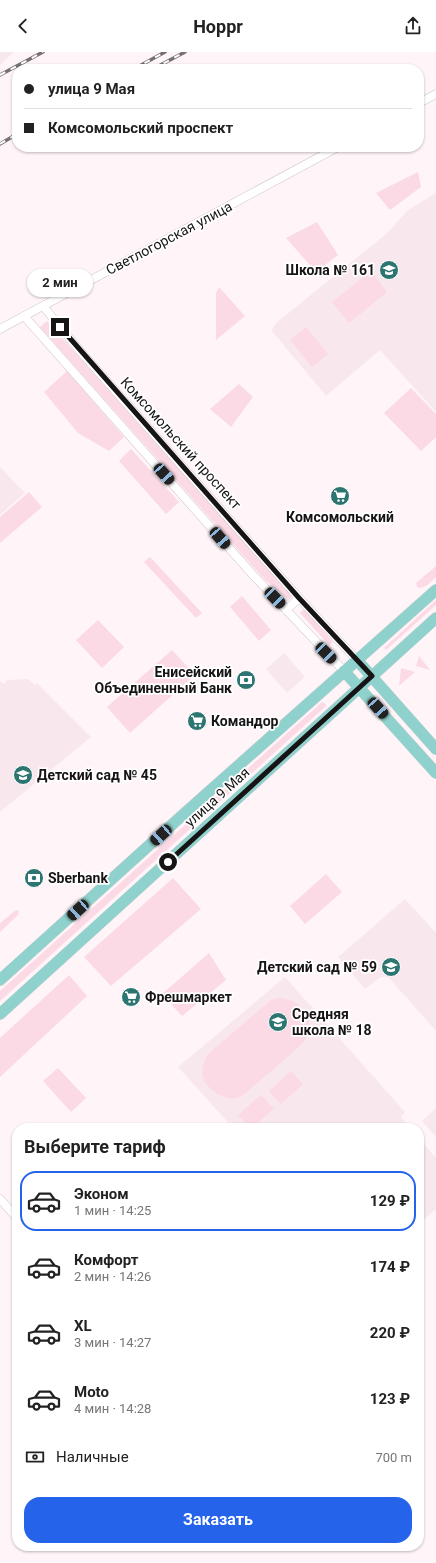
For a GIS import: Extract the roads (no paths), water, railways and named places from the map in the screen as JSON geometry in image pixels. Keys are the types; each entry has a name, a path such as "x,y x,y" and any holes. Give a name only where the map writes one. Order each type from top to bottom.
{"main road":[{"name":"улица 9 Мая","path":"0,980 436,590"},
{"name":"улица 9 Мая","path":"0,1014 436,618"},
{"name":"Комсомольский проспект","path":"357,660 436,749"},
{"path":"344,671 436,773"}],"street":[{"path":"424,100 436,94"},
{"name":"Светлогорская улица","path":"0,329 329,152"},
{"name":"Комсомольский проспект","path":"43,306 80,351 299,598 357,660"},
{"path":"24,316 253,575 344,671"},
{"path":"286,610 299,598"},
{"path":"0,1199 12,1212"}],"railway":[{"path":"21,64 43,52"},
{"path":"143,64 165,52"},
{"path":"162,64 185,52"},
{"path":"0,75 12,69"},
{"path":"0,144 12,137"}],"place":[{"name":"Школа № 161","path":"389,270"},
{"name":"Комсомольский","path":"340,496"},
{"name":"Енисейский Объединенный Банк","path":"246,680"},
{"name":"Командор","path":"197,721"},
{"name":"Детский сад № 45","path":"23,775"},
{"name":"Sberbank","path":"34,878"},
{"name":"Детский сад № 59","path":"391,967"},
{"name":"Фрешмаркет","path":"131,997"},
{"name":"Средняя школа № 18","path":"278,1022"}]}
